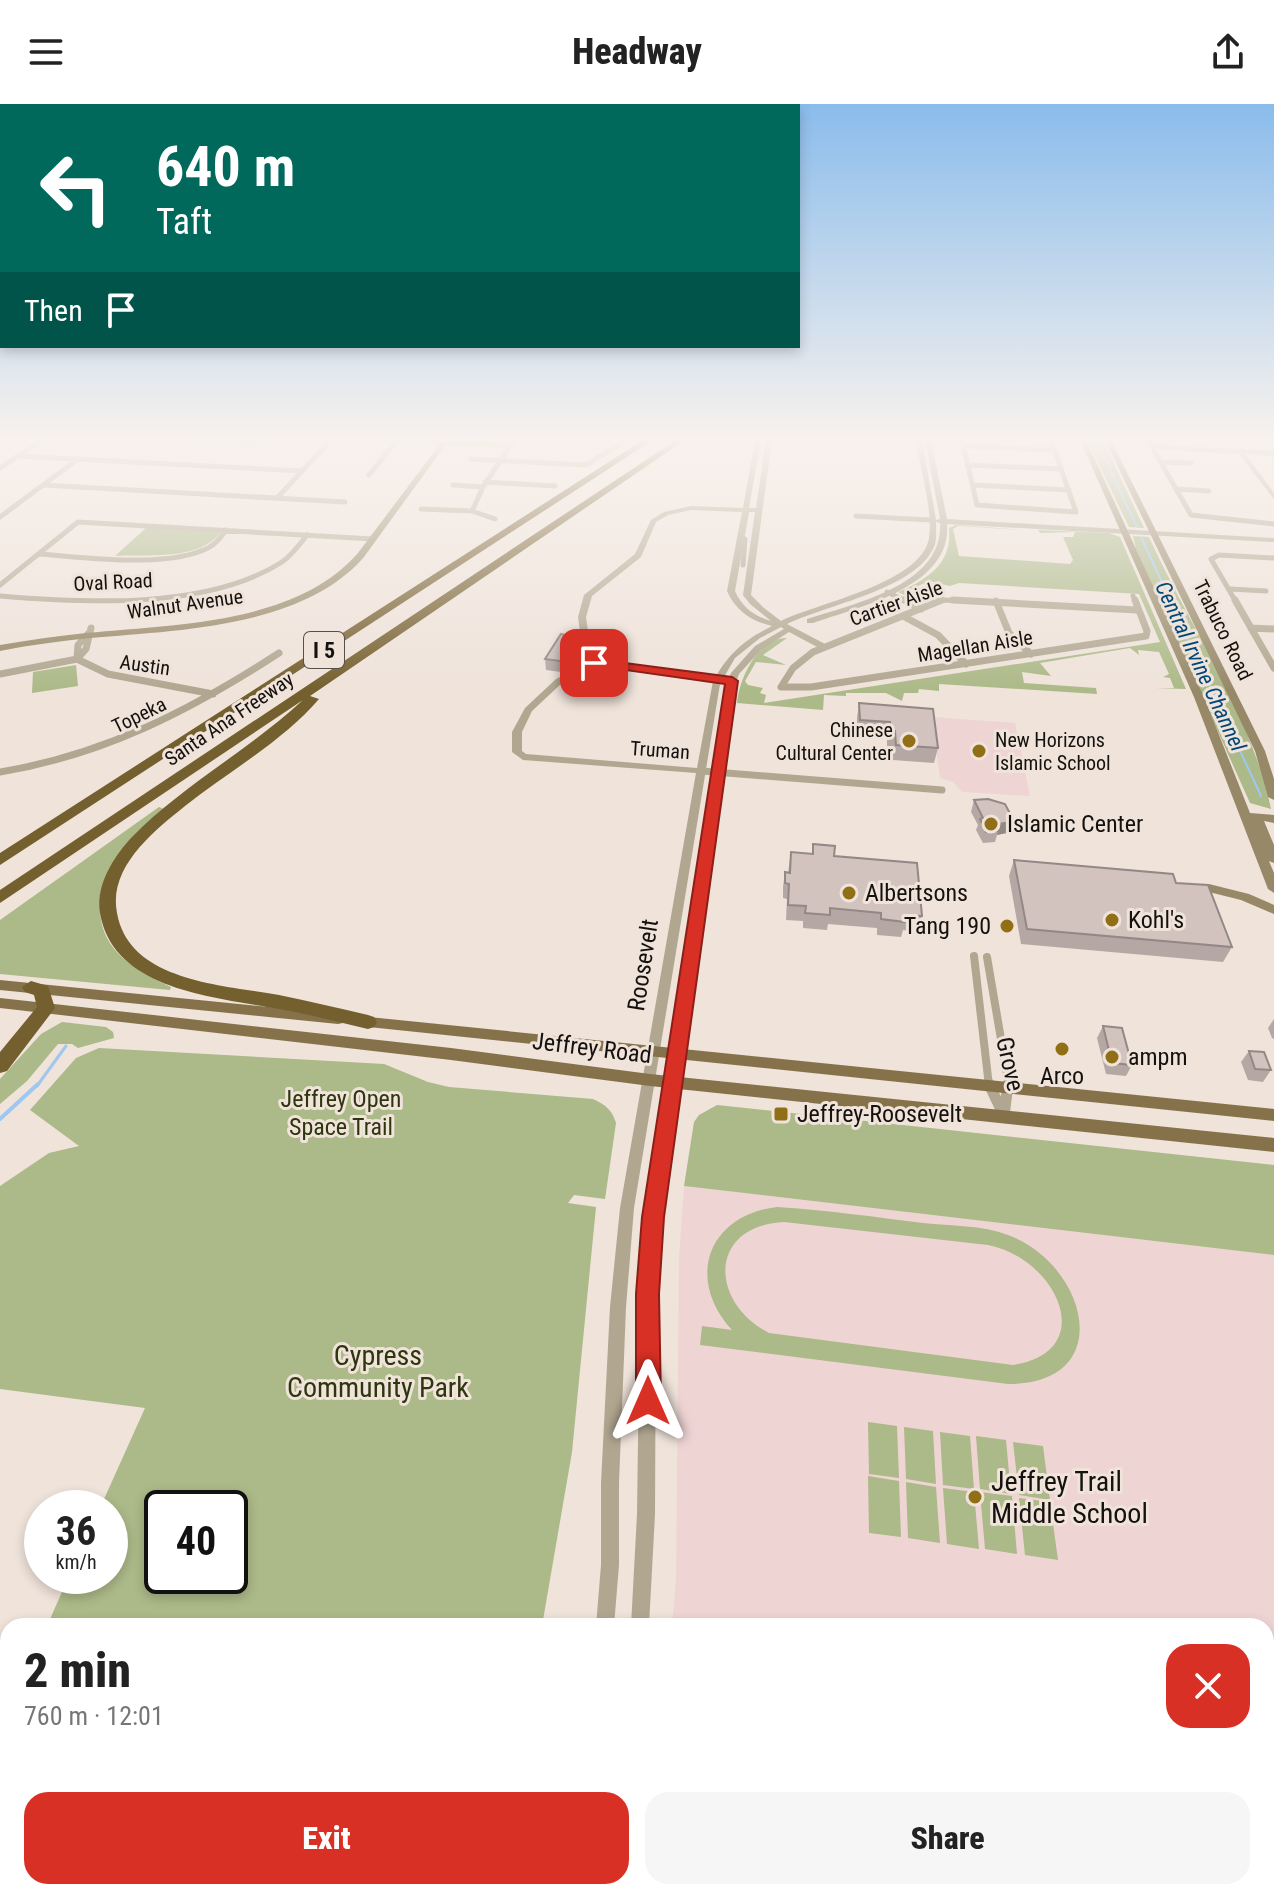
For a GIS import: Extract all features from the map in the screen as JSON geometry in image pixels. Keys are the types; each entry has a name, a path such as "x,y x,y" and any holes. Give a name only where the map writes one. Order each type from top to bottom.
{"highway":[{"name":"Santa Ana Freeway","path":"0,860 520,524"},
{"name":"Santa Ana Freeway","path":"0,900 556,524"},
{"path":"350,661 307,704 136,842 114,875 107,894 107,914 118,942 131,956 167,978 368,1022"},
{"path":"0,1066 46,1008 42,991 31,987"}],"main road":[{"name":"Walnut Avenue","path":"218,618 309,585 341,564 373,524"},
{"name":"Walnut Avenue","path":"0,645 90,631 218,618 264,609 320,587 348,568 383,524"},
{"name":"Trabuco Road","path":"1122,524 1250,816 1274,889"},
{"name":"Trabuco Road","path":"1149,524 1260,751 1274,797"},
{"path":"1250,816 1274,819"},
{"path":"1250,816 1274,859"},
{"path":"1209,888 1245,897 1274,910"},
{"name":"Jeffrey Road","path":"0,985 1274,1115"},
{"name":"Jeffrey Road","path":"0,1003 674,1083 1274,1145"}],"street":[{"path":"0,585 76,524"},
{"path":"111,524 373,539"},
{"path":"650,524 638,555 595,587 583,606 588,662 732,681"},
{"path":"742,524 742,565 748,598 785,627 824,647"},
{"path":"754,524 731,591 736,601 767,623 785,627"},
{"name":"Roosevelt","path":"606,1618 618,1307 627,1208 718,679 725,664 742,645 910,571 922,562 930,550 931,524"},
{"name":"Roosevelt","path":"640,1618 647,1485 650,1254 732,681 751,654 785,627 908,583 932,565 941,552 943,524"},
{"path":"981,524 1274,540"},
{"path":"39,554 107,558 186,553 212,546 226,530"},
{"name":"Oval Road","path":"0,596 88,600 195,592 227,585 266,570 289,557 307,535"},
{"path":"1274,558 1213,556 1211,559 1274,668"},
{"path":"1230,589 1266,591"},
{"path":"887,592 921,609"},
{"path":"1133,596 1137,610"},
{"name":"Cartier Aisle","path":"781,687 793,668 824,647 953,599 1137,610"},
{"path":"996,601 1009,633 1031,654"},
{"name":"Magellan Aisle","path":"781,687 797,689 1146,636 1147,631 1137,610"},
{"path":"903,616 938,635 966,664"},
{"path":"1251,628 1274,629"},
{"name":"Austin","path":"90,631 86,649 77,659 106,676 189,687 213,694"},
{"name":"Topeka","path":"0,772 103,749 152,730 279,653"},
{"path":"0,674 77,659"},
{"name":"Truman","path":"588,662 579,671 559,681 528,710 517,732 516,747 520,755 942,790"},
{"path":"682,884 703,886"},
{"name":"Grove","path":"974,956 989,1085 1004,1116"},
{"name":"Grove","path":"987,957 1009,1087 1004,1116"}],"shaded area":[{"name":"New Horizons Islamic School","path":"932,717 1015,723 1030,796 962,792 953,782 940,778"},
{"name":"Jeffrey Trail Middle School","path":"684,1186 1274,1255 1274,1618 673,1618 676,1579 679,1257"}],"green space":[{"path":"1127,524 1142,524 1144,528 1129,527"},
{"path":"956,525 1024,530 958,526 953,529 959,556 1070,564 1073,560 1063,537 1073,537 1075,532 1040,533 1038,530 1109,533 1120,537 1186,689 1156,688 1174,688 1170,678 1163,677 1169,674 1159,652 1138,650 1139,655 1130,648 1040,663 1051,676 1022,672 1024,683 1096,688 1097,694 939,684 939,691 919,689 918,693 904,693 902,701 886,693 824,695 823,710 737,703 752,661 767,644 787,638 763,655 786,665 756,662 745,681 748,685 763,688 760,693 766,695 764,703 1160,642 1139,594 959,583 950,586 929,581 905,592 911,598 898,592 936,569 947,551 949,528"},
{"path":"147,527 221,532 212,541 187,552 115,556"},
{"path":"1133,536 1149,537 1218,670 1249,739 1271,809 1250,803 1136,549"},
{"path":"76,665 78,686 32,693 33,672"},
{"path":"159,807 166,810 108,878 99,904 102,925 114,949 134,967 171,987 170,990 0,974 0,920"},
{"path":"62,1022 106,1027 113,1032 114,1038 78,1048 72,1044 58,1044 27,1081 0,1104 0,1079 41,1034"},
{"name":"Cypress Community Park","path":"99,1048 384,1064 449,1087 593,1099 610,1111 616,1123 605,1199 574,1195 568,1203 596,1207 572,1452 543,1618 51,1618 61,1594 128,1594 128,1490 108,1490 145,1408 0,1389 0,1186 49,1153 79,1146 30,1110 76,1058"},
{"path":"717,1105 1274,1165 1274,1255 684,1186 694,1122 699,1115"},
{"path":"777,1207 814,1210 977,1228 1008,1235 1035,1250 1057,1271 1072,1295 1079,1321 1077,1345 1066,1365 1043,1379 1008,1384 700,1345 702,1326 732,1330 718,1310 710,1290 707,1271 711,1252 720,1236 734,1222 753,1212","holes":["784,1222 988,1245 1012,1253 1033,1267 1049,1285 1059,1305 1062,1324 1056,1342 1040,1356 1013,1365 769,1333 749,1319 735,1303 727,1285 726,1267 730,1251 741,1237 759,1227"]},
{"path":"868,1422 897,1426 899,1478 869,1474"},
{"path":"904,1427 933,1431 936,1484 906,1479"},
{"path":"940,1432 970,1436 974,1489 943,1485"},
{"path":"976,1436 1006,1440 1011,1494 980,1489"},
{"path":"1013,1442 1043,1446 1050,1500 1019,1495"},
{"path":"868,1476 899,1481 901,1537 869,1533"},
{"path":"906,1482 936,1487 940,1543 908,1538"},
{"path":"943,1488 974,1492 979,1549 947,1544"},
{"path":"980,1492 1012,1496 1017,1554 985,1549"},
{"path":"1019,1498 1050,1502 1058,1560 1025,1555"}],"building":[{"path":"561,634 577,638 578,643 569,658 560,661 545,659"},
{"path":"859,703 933,709 938,748 896,745 895,731 890,731 890,722 860,720"},
{"path":"988,799 1005,804 1014,821 995,825 998,831 986,832 974,800"},
{"name":"Albertsons","path":"813,844 835,846 834,856 917,863 922,916 905,915 905,922 881,919 881,913 830,908 830,915 805,913 806,906 788,905 789,884 785,883 785,872 790,873 791,852 813,854"},
{"name":"Kohl's","path":"1014,860 1173,874 1176,883 1208,885 1232,947 1027,929"},
{"path":"1103,1026 1122,1028 1132,1065 1112,1063"},
{"path":"1249,1051 1264,1052 1271,1070 1255,1069"}],"waterway":[{"name":"Central Irvine Channel","path":"1141,537 1261,796"},
{"path":"37,1086 66,1046"},
{"path":"0,1119 38,1084"}],"place":[{"name":"Chinese Cultural Center","path":"909,741"},
{"name":"New Horizons Islamic School","path":"979,751"},
{"name":"Islamic Center","path":"991,824"},
{"name":"Albertsons","path":"849,893"},
{"name":"Kohl's","path":"1112,920"},
{"name":"Tang 190","path":"1007,926"},
{"name":"Arco","path":"1062,1049"},
{"name":"ampm","path":"1112,1057"},
{"name":"Jeffrey-Roosevelt","path":"781,1114"},
{"name":"Jeffrey Trail Middle School","path":"975,1497"}],"route":[{"path":"594,663 732,681 653,1217 648,1294 648,1401"}],"park label":[{"name":"Jeffrey Open Space Trail","path":"341,1113"}]}
